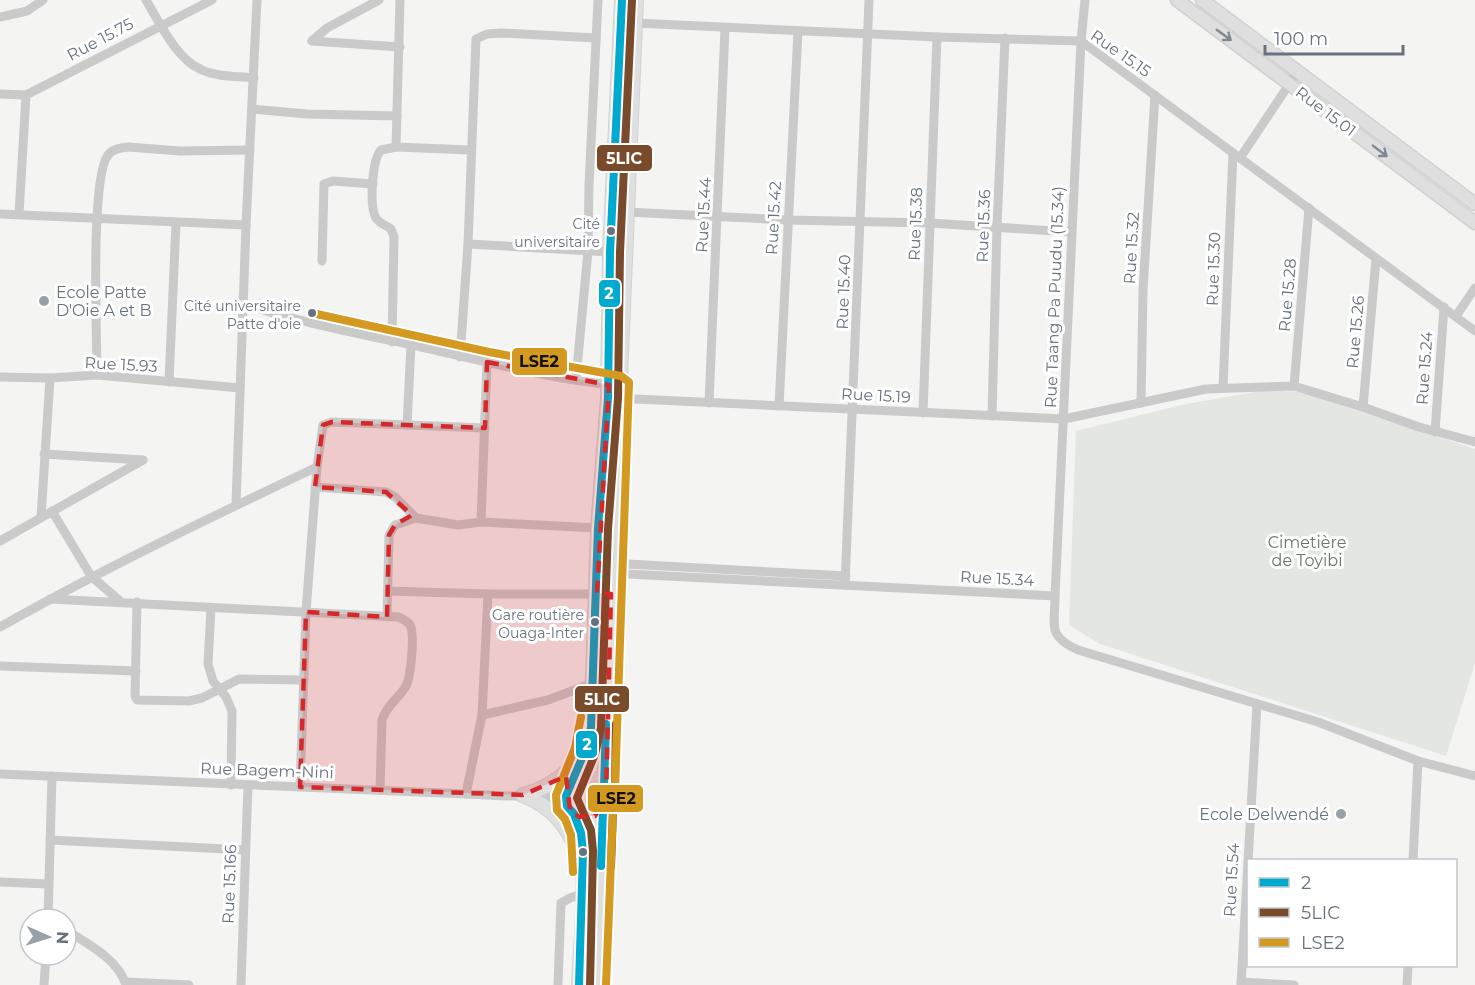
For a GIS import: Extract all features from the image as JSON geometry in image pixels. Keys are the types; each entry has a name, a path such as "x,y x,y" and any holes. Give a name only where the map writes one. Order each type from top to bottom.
{"highway":[{"path":"605,568 598,528 614,392 610,252 622,0"},
{"path":"594,985 603,808 606,798 604,788 605,568 636,0"},
{"path":"579,985 583,852 580,833 566,796 585,751 591,727 593,683 604,593"},
{"path":"583,887 577,852 565,826 543,805 528,795 557,781 585,751"},
{"path":"571,784 582,777 592,778 604,788"},
{"path":"571,810 579,817 590,818 603,808"}],"main road":[{"name":"Rue 15.01","path":"1177,0 1475,223"},
{"name":"Rue 15.01","path":"1202,0 1475,204"}],"street":[{"path":"0,17 27,11 43,0"},
{"path":"146,0 182,56 199,69 209,73 254,78"},
{"name":"Rue 15.75","path":"0,94 26,95 212,0"},
{"path":"236,504 256,0"},
{"path":"379,0 327,28 312,41 400,46"},
{"path":"396,147 400,0"},
{"path":"576,379 588,251 598,0"},
{"name":"Rue 15.40","path":"846,580 869,0"},
{"name":"Rue Taang Pa Puudu (15.34)","path":"1055,596 1071,232 1085,0"},
{"name":"Rue 15.15","path":"635,23 937,37 1081,41 1475,331"},
{"name":"Rue 15.44","path":"709,403 725,28"},
{"name":"Rue 15.42","path":"779,406 798,31"},
{"path":"460,357 468,244 476,39 501,33 596,38"},
{"name":"Rue 15.38","path":"922,413 937,37"},
{"name":"Rue 15.36","path":"992,416 1005,38"},
{"path":"1236,155 1298,71"},
{"path":"18,214 26,95"},
{"name":"Rue 15.32","path":"1141,403 1143,290 1155,95"},
{"path":"252,110 397,116"},
{"path":"97,375 96,219 103,163 113,150 128,147 180,151 250,150"},
{"path":"393,342 394,237 391,229 379,223 375,216 373,184 377,155 381,150 396,147 470,150"},
{"name":"Rue 15.30","path":"1223,387 1236,155"},
{"path":"322,261 324,184 333,181 373,184"},
{"name":"Rue 15.28","path":"1294,386 1309,208"},
{"path":"626,212 788,220 930,223 1071,232"},
{"path":"0,214 246,225"},
{"path":"169,382 176,223"},
{"path":"468,244 610,252"},
{"name":"Rue 15.26","path":"1363,407 1376,260"},
{"path":"1456,316 1475,288"},
{"name":"Rue 15.19","path":"244,304 296,320 393,342 576,379 614,392 709,403 1064,419 1223,387 1294,386 1435,432 1475,442"},
{"name":"Rue 15.24","path":"1435,432 1444,307"},
{"path":"407,425 411,345"},
{"path":"481,522 488,362"},
{"name":"Rue 15.93","path":"0,377 50,378 97,375 240,388"},
{"path":"41,517 50,378"},
{"path":"300,787 306,612 315,487 323,425 327,423 485,428"},
{"path":"0,541 143,460 44,454"},
{"path":"0,627 91,576 236,504 317,467"},
{"path":"315,487 386,492 395,497 416,518"},
{"path":"52,511 91,576 121,602"},
{"path":"387,617 389,535 395,525 416,518 458,525 481,522 598,528"},
{"name":"Rue 15.34","path":"605,568 846,580 1055,596 1056,636 1062,643 1078,650 1318,722 1418,761 1475,776"},
{"path":"388,591 488,594 604,593"},
{"path":"466,794 482,715 488,594"},
{"path":"50,599 398,617 404,620 411,627 412,640 407,683 384,713 380,726 380,790"},
{"path":"136,603 135,696 137,700 189,701 202,698 239,679 304,680"},
{"path":"211,608 208,664 213,681 226,697 232,711 231,785"},
{"path":"0,666 136,671"},
{"path":"482,715 548,700 593,683"},
{"name":"Rue 15.54","path":"1249,859 1257,704"},
{"path":"1413,859 1418,761"},
{"name":"Rue Bagem-Nini","path":"0,774 231,785 528,795"},
{"path":"48,907 52,776"},
{"path":"528,795 546,794 571,784"},
{"name":"Rue 15.166","path":"241,985 248,785"},
{"path":"528,795 554,800 571,810"},
{"path":"51,840 245,850"},
{"path":"0,882 48,884"},
{"path":"558,985 561,903 583,887"},
{"name":"Rue 15.54","path":"1241,983 1247,888"},
{"path":"78,938 100,952 114,965 126,984 189,985"},
{"path":"44,985 45,967"},
{"path":"1407,985 1408,967"},
{"path":"1241,983 1294,985"}],"highlighted area":[{"path":"487,362 609,385 597,593 611,594 606,798 595,816 579,817 570,810 566,776 523,795 300,787 306,612 387,617 389,535 395,525 412,515 386,492 315,487 323,425 332,422 485,428"}],"green space":[{"name":"Cimetière de Toyibi","path":"1265,390 1300,392 1351,405 1475,449 1475,663 1446,756 1100,644 1069,625 1076,431 1181,405"}],"transit line":[{"name":"2","path":"579,985 583,852 581,833 574,814 567,806 566,796 585,751 591,727 598,528 608,398 610,252 622,0"},
{"name":"5LIC","path":"590,985 593,851 591,830 577,798 595,754 601,728 608,529 618,398 620,252 632,0"},
{"name":"LSE2","path":"312,313 489,352 621,376 629,382 616,799 613,811 606,985"},
{"name":"LSE2","path":"573,872 571,835 565,819 557,810 556,795 575,748 581,717"},
{"name":"2","path":"601,866 603,809 606,798 604,788 606,724"},
{"name":"5LIC","path":"611,866 613,811 616,799 616,724"}],"place":[{"name":"Cité universitaire","path":"611,231"},
{"name":"Ecole Patte D'Oie A et B","path":"44,301"},
{"name":"Cité universitaire Patte d'oie","path":"312,313"},
{"name":"Gare routière Ouaga-Inter","path":"595,622"},
{"name":"Ecole Delwendé","path":"1341,814"}]}
